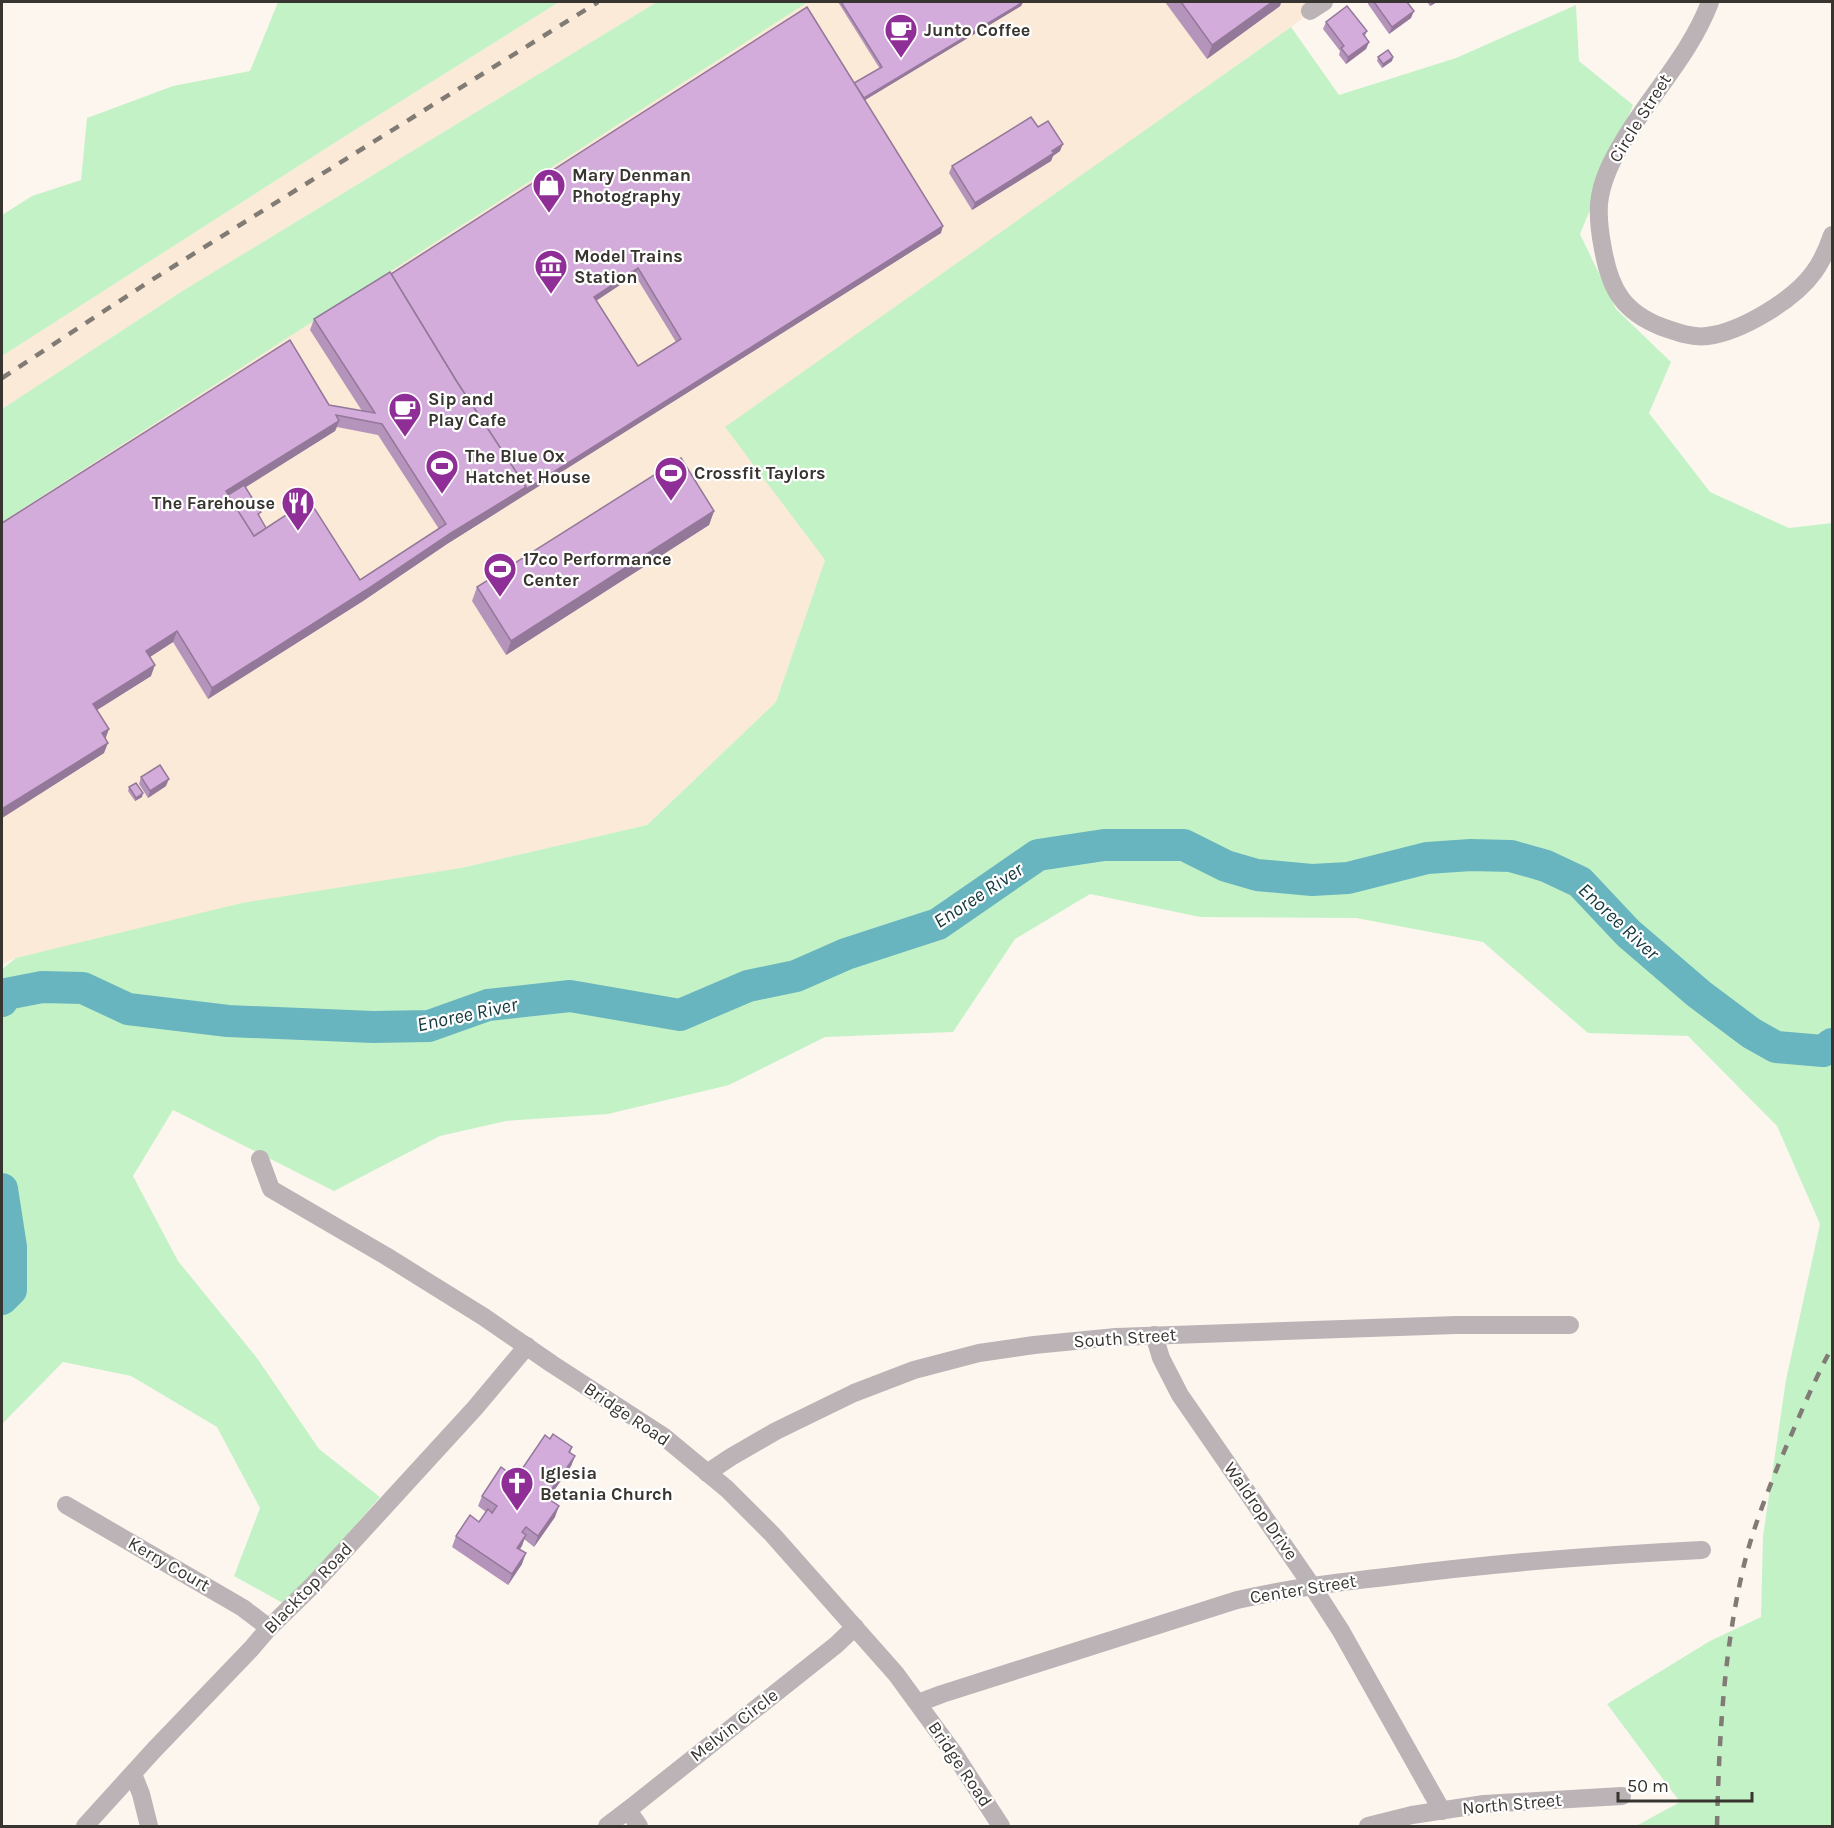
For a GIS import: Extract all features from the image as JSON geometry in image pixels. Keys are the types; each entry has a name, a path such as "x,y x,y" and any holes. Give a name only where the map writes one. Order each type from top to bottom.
{"street":[{"name":"Circle Street","path":"1710,2 1699,27 1686,48 1637,117 1613,158 1605,178 1599,205 1599,227 1612,285 1632,311 1648,321 1675,332 1691,336 1706,336 1728,331 1752,321 1773,308 1814,273 1833,235"},
{"name":"Bridge Road","path":"260,1159 271,1189 386,1256 484,1317 663,1436 727,1489 772,1534 896,1674 953,1752 1001,1827"},
{"name":"South Street","path":"707,1473 749,1446 816,1410 914,1370 979,1353 1034,1345 1154,1335 1456,1325 1570,1325"},
{"name":"Waldrop Drive","path":"1154,1335 1161,1359 1180,1395 1341,1631 1442,1811"},
{"name":"Blacktop Road","path":"85,1827 154,1750 269,1628 312,1586 475,1408 527,1346"},
{"name":"Kerry Court","path":"66,1505 243,1608 269,1628"},
{"name":"Center Street","path":"918,1703 1237,1600 1268,1593 1501,1564 1614,1554 1702,1550"},
{"name":"Melvin Circle","path":"607,1827 836,1645 855,1627"},
{"path":"133,1774 141,1794 149,1827"},
{"name":"North Street","path":"1368,1827 1412,1815 1485,1804 1622,1796"},
{"path":"628,1810 639,1827"}],"shaded area":[{"path":"559,2 657,2 184,290 2,409 2,356"},
{"path":"808,2 1324,2 726,427 825,560 776,702 647,825 461,868 16,958 2,964 2,522"}],"green space":[{"path":"278,2 559,2 2,356 2,215 32,196 81,180 87,118 173,86 250,71"},
{"path":"657,2 808,2 2,522 2,409 184,290"},
{"path":"1576,5 1579,61 1633,105 1580,234 1616,309 1671,362 1649,413 1710,492 1789,528 1832,523 1832,1826 1636,1826 1680,1802 1607,1704 1710,1641 1761,1617 1763,1536 1786,1380 1820,1224 1777,1126 1688,1036 1588,1033 1483,942 1356,918 1200,917 1090,894 1015,939 953,1032 825,1037 729,1085 608,1114 506,1121 440,1136 334,1191 173,1110 133,1176 178,1261 257,1358 319,1449 380,1497 334,1550 290,1607 234,1576 260,1508 217,1427 131,1376 63,1362 2,1424 2,969 16,958 242,903 461,868 647,825 776,702 825,560 725,427 1291,27 1339,95 1456,58"}],"building":[{"path":"841,2 1023,2 864,98 854,83 882,67"},
{"path":"1181,2 1272,2 1212,45"},
{"path":"1374,2 1407,2 1414,11 1392,27"},
{"path":"1347,6 1367,31 1363,34 1369,42 1348,57 1341,48 1344,46 1326,22"},
{"path":"807,7 943,226 525,490 526,487 457,382 391,274","holes":["638,268 681,339 638,366 594,297"]},
{"path":"1388,50 1393,57 1383,64 1378,57"},
{"path":"1031,117 1038,127 1048,121 1063,144 1052,151 1054,153 975,203 952,166"},
{"path":"390,272 457,382 526,487 212,688 177,631 146,651 155,665 93,704 109,729 102,733 108,743 2,809 2,523 290,340 329,405 375,413 314,319","holes":["336,415 382,424 446,524 360,580 309,500 254,536 226,491 339,421"]},
{"path":"681,458 714,511 511,641 477,587"},
{"path":"244,485 261,512 258,514 266,528 254,536 228,495"},
{"path":"160,765 169,779 150,791 141,777"},
{"path":"136,783 143,793 136,798 129,787"},
{"name":"Iglesia Betania Church","path":"553,1434 572,1447 569,1452 575,1456 546,1497 559,1506 538,1536 526,1527 522,1532 526,1535 517,1548 526,1553 512,1574 456,1536 470,1515 479,1522 488,1509 492,1513 497,1506 482,1496 501,1467 516,1478 545,1435 550,1439"}],"waterway":[{"name":"Enoree River","path":"2,1001 6,994 42,987 83,988 128,1009 228,1021 373,1027 429,1026 488,1005 570,996 680,1015 748,986 796,976 846,954 938,924 1038,855 1104,845 1184,845 1226,866 1257,875 1312,880 1348,878 1427,858 1471,855 1511,856 1546,866 1580,882 1628,933 1699,994 1751,1033 1776,1047 1823,1051 1832,1044"},
{"name":"Enoree River","path":"2,1189 11,1247 11,1290 2,1299"}],"railway":[{"path":"2,378 150,281 598,2"},
{"path":"1717,1826 1726,1671 1744,1564 1778,1466 1832,1347"}],"place":[{"name":"Junto Coffee","path":"901,59"},
{"name":"Mary Denman Photography","path":"549,214"},
{"name":"Model Trains Station","path":"551,295"},
{"name":"Sip and Play Cafe","path":"405,438"},
{"name":"The Blue Ox Hatchet House","path":"442,495"},
{"name":"Crossfit Taylors","path":"671,502"},
{"name":"The Farehouse","path":"298,532"},
{"name":"17co Performance Center","path":"500,598"},
{"name":"Iglesia Betania Church","path":"517,1512"}]}
